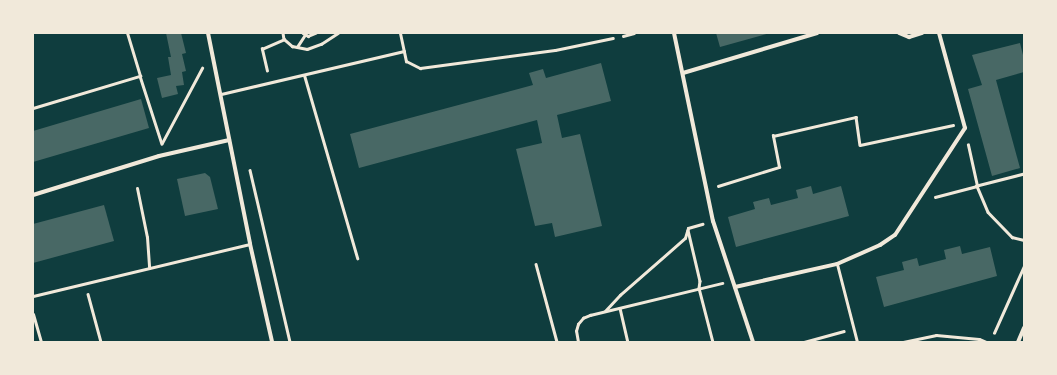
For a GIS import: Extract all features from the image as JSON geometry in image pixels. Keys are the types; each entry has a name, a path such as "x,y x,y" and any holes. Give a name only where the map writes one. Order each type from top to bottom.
{"street":[{"path":"208,33 250,244 272,342"},
{"path":"674,33 713,221 753,342"},
{"path":"683,73 817,33"},
{"path":"899,33 909,37 922,33"},
{"path":"735,287 837,264 880,245 895,235 965,128 939,33"},
{"path":"33,195 159,156 229,140"},
{"path":"1018,342 1024,328"}],"lane":[{"path":"400,33 406,61 420,68 554,50 613,38"},
{"path":"221,94 404,51"},
{"path":"304,75 357,258"},
{"path":"137,188 147,237 149,268"},
{"path":"33,296 250,244"},
{"path":"837,264 857,342"},
{"path":"33,314 41,342"},
{"path":"903,342 936,335 979,339 986,342"}],"path":[{"path":"127,33 162,144 203,68"},
{"path":"283,33 284,39 292,46 307,49 321,44 336,33"},
{"path":"297,47 305,33 310,36 315,33"},
{"path":"270,83 262,49 284,39"},
{"path":"33,108 140,76"},
{"path":"707,189 780,167 773,136 856,117 860,145 963,123"},
{"path":"965,128 977,186 988,212 1012,237 1024,240"},
{"path":"248,163 290,342"},
{"path":"918,202 1024,174"},
{"path":"688,228 713,221"},
{"path":"688,228 700,281 699,288 713,342"},
{"path":"605,312 620,295 685,238 688,228"},
{"path":"536,264 557,342"},
{"path":"993,335 1024,266"},
{"path":"85,284 102,342"},
{"path":"578,342 576,331 578,324 583,318 715,285"},
{"path":"620,308 628,342"},
{"path":"804,342 854,329"}],"building":[{"path":"166,33 181,33 186,53 182,54 186,71 182,72 184,85 176,86 178,94 162,98 157,78 171,75 168,57 171,57"},
{"path":"716,33 770,33 720,47"},
{"path":"1020,43 1024,59 1024,72 996,80 1020,168 992,176 968,89 982,85 972,55"},
{"path":"601,63 611,101 557,115 562,138 580,134 602,226 555,237 552,223 535,226 516,149 542,143 537,120 359,168 350,134 533,85 529,73 543,69 546,78"},
{"path":"141,99 149,128 33,162 33,131"},
{"path":"205,173 210,177 218,209 185,216 177,179"},
{"path":"811,186 813,194 841,186 849,216 736,247 728,217 755,209 753,202 769,198 771,205 798,198 796,190"},
{"path":"104,205 114,241 33,263 33,224"},
{"path":"960,246 962,254 990,247 997,276 884,307 876,277 904,270 902,262 917,258 919,266 946,259 944,250"}]}
